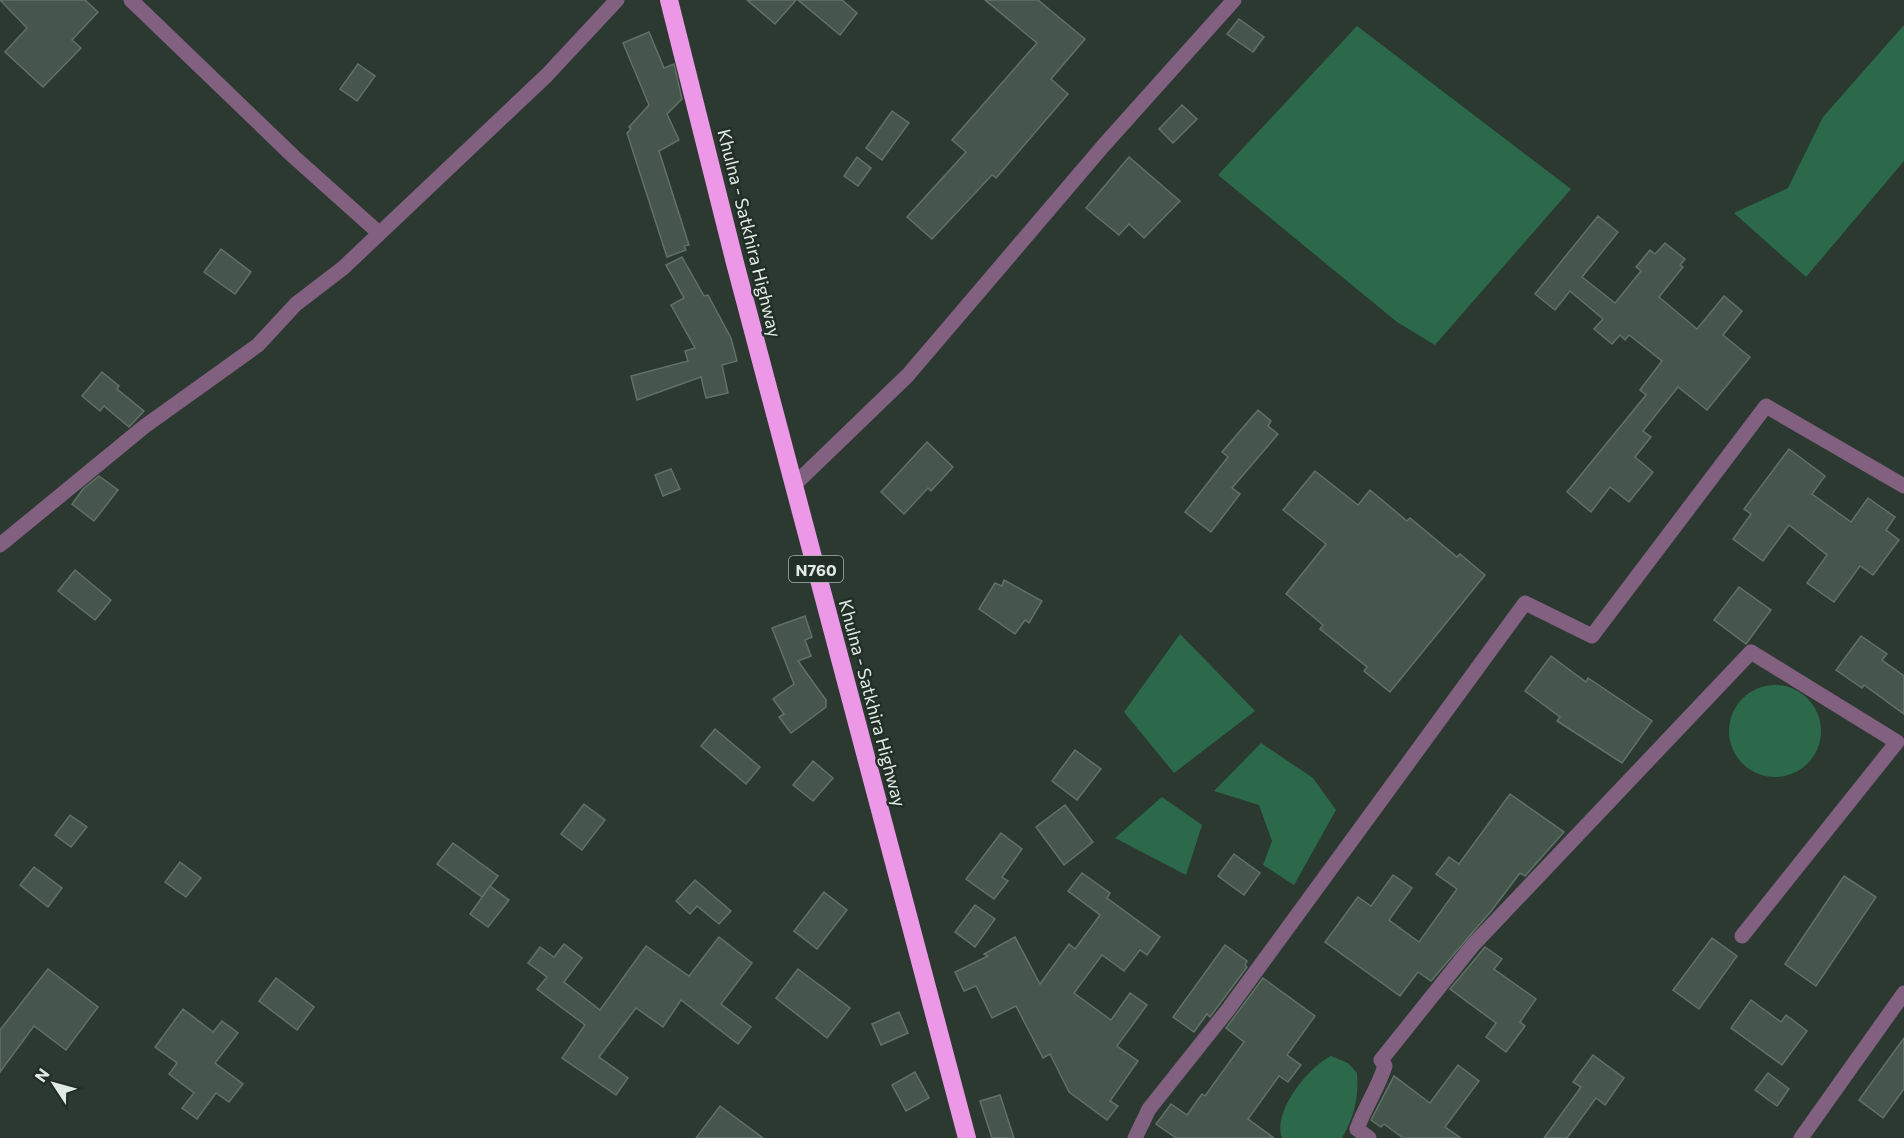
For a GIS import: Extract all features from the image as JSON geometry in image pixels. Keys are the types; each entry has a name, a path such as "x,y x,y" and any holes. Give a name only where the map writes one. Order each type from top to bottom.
{"highway":[{"name":"Khulna - Satkhira Highway","path":"669,0 794,485 967,1138"}],"street":[{"path":"131,0 226,93 379,233"},
{"path":"0,545 145,426 258,345 296,304 343,268 546,75 617,0"},
{"path":"794,485 908,375 1104,145 1234,0"},
{"path":"1135,1138 1149,1109 1227,1011 1525,603 1592,636 1766,406 1904,486"},
{"path":"1369,1138 1357,1129 1364,1108 1378,1086 1385,1066 1381,1060 1392,1046 1473,945 1751,652 1897,742 1742,936"},
{"path":"1801,1138 1904,993"}],"shaded area":[{"path":"1904,25 1904,161 1806,277 1734,213 1788,188 1823,117"},
{"path":"1357,26 1571,189 1435,345 1397,322 1218,175"},
{"path":"1180,634 1255,711 1174,773 1124,712"},
{"path":"1775,685 1793,689 1807,699 1817,713 1821,731 1817,749 1807,763 1793,773 1775,777 1757,773 1743,763 1733,749 1729,731 1733,713 1743,699 1757,689"},
{"path":"1261,743 1313,778 1336,810 1294,885 1263,865 1272,841 1259,805 1214,791"},
{"path":"1162,797 1202,825 1186,875 1115,838"},
{"path":"1331,1056 1348,1063 1357,1073 1355,1107 1342,1138 1282,1138 1280,1127 1282,1116 1294,1091 1312,1070"}],"building":[{"path":"0,0 85,0 98,12 72,40 81,48 43,87 5,52 27,28"},
{"path":"747,0 796,0 775,24"},
{"path":"798,0 842,0 857,13 840,35"},
{"path":"985,0 1038,0 1085,39 1051,79 1068,94 996,178 992,175 932,239 907,217 966,152 952,140 1037,43"},
{"path":"1239,19 1264,37 1253,52 1227,34"},
{"path":"649,32 664,68 674,64 682,99 667,114 679,140 659,151 689,245 684,246 686,250 667,257 627,133 631,129 629,127 649,105 623,43"},
{"path":"358,64 375,76 357,101 340,89"},
{"path":"1182,105 1197,119 1173,143 1159,129"},
{"path":"892,111 909,123 882,160 866,148"},
{"path":"857,157 871,168 858,186 844,176"},
{"path":"1129,157 1180,201 1144,238 1129,224 1119,235 1086,208"},
{"path":"1598,216 1618,232 1582,277 1615,303 1641,271 1636,267 1650,250 1655,254 1665,243 1685,259 1680,265 1683,267 1659,297 1697,329 1724,296 1742,311 1723,335 1750,357 1707,410 1678,387 1643,431 1651,437 1635,457 1653,472 1629,502 1610,487 1591,512 1567,492 1646,395 1640,390 1662,361 1629,335 1625,340 1620,335 1612,344 1594,329 1603,319 1570,291 1555,310 1535,294"},
{"path":"221,249 251,272 235,294 204,272"},
{"path":"682,257 704,296 708,295 731,338 737,361 722,365 728,393 706,398 701,377 637,400 631,376 688,361 685,351 695,348 671,305 684,298 666,265"},
{"path":"102,372 119,386 117,389 144,411 129,427 104,406 100,411 82,396"},
{"path":"1258,410 1271,421 1268,426 1278,434 1232,488 1240,494 1211,532 1185,512 1228,457 1222,452"},
{"path":"927,442 953,467 931,491 928,488 904,514 881,492"},
{"path":"1789,449 1825,476 1812,494 1851,522 1868,498 1895,517 1886,530 1899,540 1873,575 1860,566 1834,602 1807,583 1827,555 1789,525 1763,561 1733,539 1751,514 1744,509"},
{"path":"671,469 680,489 663,496 655,475"},
{"path":"1315,471 1358,505 1370,490 1407,521 1410,518 1457,557 1460,554 1485,575 1390,692 1364,671 1367,667 1320,629 1323,625 1286,594 1326,544 1283,510"},
{"path":"99,476 118,490 94,521 72,504 83,489"},
{"path":"75,570 111,600 95,620 58,591"},
{"path":"1004,580 1042,601 1029,623 1025,620 1015,634 979,609 995,583 1002,586"},
{"path":"1739,587 1771,610 1746,644 1714,620"},
{"path":"805,616 812,637 805,640 811,656 798,661 826,700 826,707 791,733 779,717 784,714 773,699 794,684 772,628"},
{"path":"1861,636 1887,654 1882,660 1904,676 1904,714 1864,685 1862,688 1836,670"},
{"path":"1551,656 1586,682 1588,678 1652,721 1622,763 1557,721 1560,717 1525,691"},
{"path":"715,729 760,767 746,784 701,746"},
{"path":"1075,750 1101,769 1077,800 1052,781"},
{"path":"813,761 833,778 813,801 793,785"},
{"path":"1510,794 1564,832 1525,876 1520,873 1492,910 1431,981 1418,972 1400,996 1325,942 1358,897 1371,906 1393,875 1412,888 1389,920 1419,942 1457,889 1436,874 1449,857 1459,864"},
{"path":"584,804 605,820 582,850 561,834"},
{"path":"1065,805 1093,842 1064,865 1036,827"},
{"path":"70,815 87,827 71,847 55,835"},
{"path":"1001,833 1022,849 1002,877 1008,881 994,899 966,879"},
{"path":"453,843 498,876 482,897 437,864"},
{"path":"1234,854 1260,873 1244,895 1218,876"},
{"path":"180,862 201,878 186,897 165,882"},
{"path":"34,867 62,888 48,907 20,885"},
{"path":"1082,873 1110,893 1107,898 1160,937 1147,955 1140,950 1124,971 1102,955 1074,993 1111,1020 1130,993 1147,1005 1117,1046 1138,1061 1110,1101 1118,1106 1107,1120 1069,1092 1050,1054 1043,1058 1016,1006 992,1018 976,986 964,991 955,972 988,956 984,954 1015,937 1040,984 1069,944 1075,949 1100,915 1068,891"},
{"path":"1844,876 1876,897 1816,986 1785,964"},
{"path":"695,880 731,911 719,924 697,906 690,914 676,901"},
{"path":"490,886 509,900 488,927 470,914"},
{"path":"824,892 847,910 817,949 794,931"},
{"path":"975,905 995,919 975,947 955,932"},
{"path":"719,937 752,963 721,1004 751,1027 738,1044 681,1000 663,1027 636,1008 599,1057 628,1078 616,1095 562,1058 585,1025 537,989 547,977 528,963 540,947 554,957 564,944 582,958 564,982 600,1010 646,946 689,976"},
{"path":"1712,938 1737,956 1699,1009 1673,990"},
{"path":"1225,945 1247,961 1245,965 1247,967 1210,1017 1207,1014 1194,1032 1173,1017"},
{"path":"1485,947 1502,959 1494,969 1536,999 1520,1022 1525,1026 1506,1052 1486,1037 1496,1023 1450,989"},
{"path":"48,969 98,1007 66,1050 34,1026 0,1072 0,1030"},
{"path":"798,969 850,1008 827,1038 776,998"},
{"path":"276,978 314,1007 297,1030 259,1001"},
{"path":"1263,978 1315,1016 1287,1055 1301,1065 1288,1082 1279,1076 1248,1119 1274,1138 1176,1138 1156,1124 1171,1104 1187,1115 1202,1094 1205,1096 1244,1042 1226,1028"},
{"path":"1751,1000 1781,1022 1786,1015 1807,1031 1782,1065 1731,1028"},
{"path":"183,1009 213,1032 222,1021 238,1033 215,1063 243,1084 229,1102 216,1093 197,1119 182,1108 194,1093 169,1074 177,1063 155,1047"},
{"path":"899,1012 908,1033 881,1045 872,1024"},
{"path":"1904,1038 1904,1089 1883,1118 1859,1100"},
{"path":"1593,1055 1624,1078 1605,1105 1596,1098 1567,1138 1544,1138 1581,1087 1573,1082"},
{"path":"1458,1065 1479,1081 1445,1127 1461,1138 1403,1138 1384,1124 1381,1127 1371,1120 1394,1076 1430,1103"},
{"path":"915,1072 929,1098 906,1111 892,1085"},
{"path":"1768,1073 1789,1089 1777,1106 1755,1090"},
{"path":"1000,1095 1014,1138 992,1138 980,1101"},
{"path":"720,1106 763,1138 696,1138"}]}
